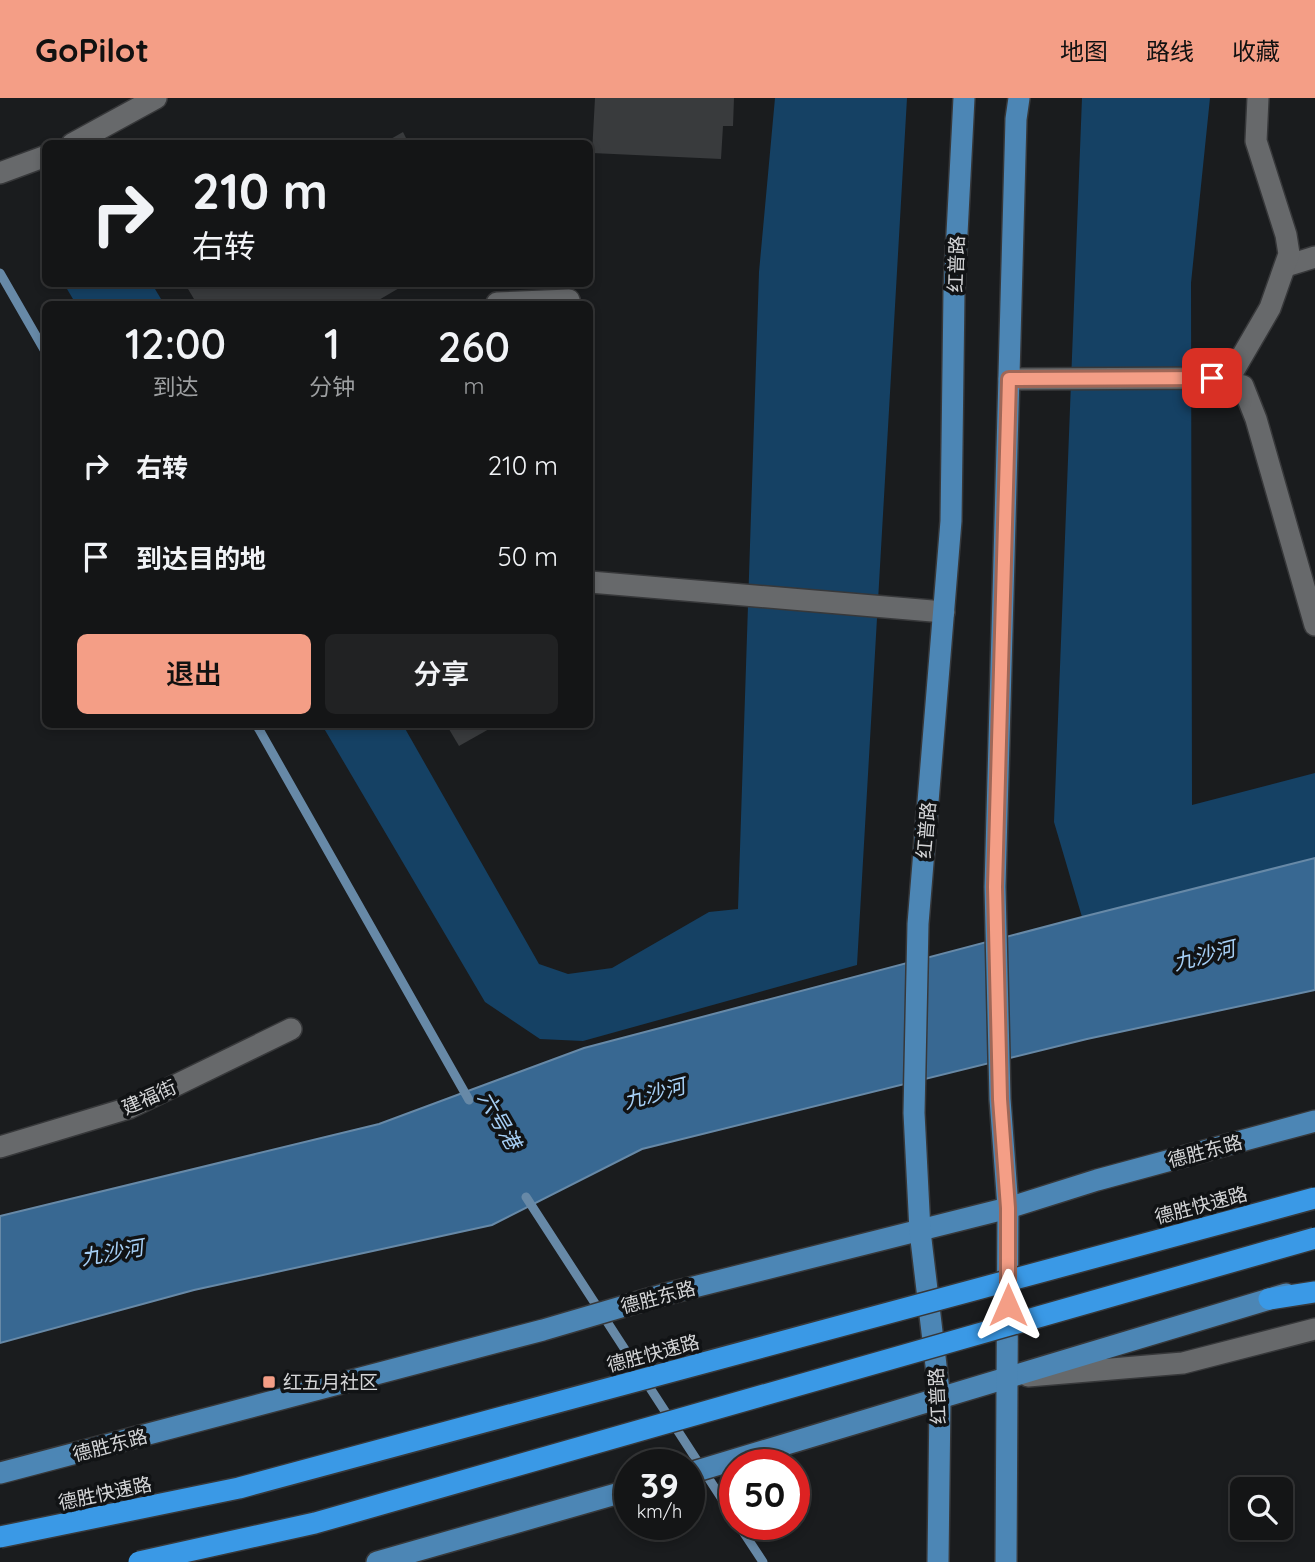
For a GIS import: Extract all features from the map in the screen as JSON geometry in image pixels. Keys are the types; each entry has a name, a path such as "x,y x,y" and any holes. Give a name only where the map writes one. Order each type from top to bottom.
{"highway":[{"name":"德胜快速路","path":"0,1537 239,1488 1315,1198"},
{"path":"139,1562 315,1523 1315,1238"},
{"path":"1269,1299 1315,1292"}],"main road":[{"name":"红普路","path":"938,1562 940,1398 920,1231 914,1113 918,923 951,521 954,292 964,98"},
{"path":"1006,1562 1008,1208 1000,1099 995,887 1016,118 1019,98"},
{"name":"德胜东路","path":"0,1473 543,1330 662,1295 1008,1208 1097,1180 1315,1121"},
{"path":"705,1470 1315,1286"},
{"path":"377,1562 614,1495"}],"street":[{"path":"79,140 156,98"},
{"path":"1227,382 1270,308 1289,254 1286,235 1256,141 1258,98"},
{"path":"0,173 42,157"},
{"path":"1286,266 1315,257"},
{"path":"545,301 569,301"},
{"path":"1009,379 1212,378 1243,386 1256,419 1315,625"},
{"path":"593,582 943,612"},
{"name":"建福街","path":"0,1147 129,1108 292,1029"},
{"path":"1008,1378 1183,1363 1315,1329"}],"shaded area":[{"path":"775,98 907,98 857,965 583,1041 540,1039 485,1002 324,728 405,728 539,964 568,974 612,968 709,912 738,909 759,272"},
{"path":"1082,98 1210,98 1191,283 1192,805 1315,773 1315,858 1082,917 1054,822"},
{"path":"66,287 154,287 162,301 74,301"}],"water":[{"name":"九沙河","path":"1315,858 1315,990 1087,1039 642,1149 492,1225 194,1290 0,1343 0,1216 379,1124 584,1048"}],"building":[{"path":"595,98 734,98 733,126 723,126 721,159 593,153"},
{"path":"403,132 407,140 389,140"},
{"path":"187,287 401,287 377,301 195,301"},
{"path":"448,728 491,728 459,746"}],"waterway":[{"name":"六号港","path":"0,273 42,346"},
{"name":"六号港","path":"258,728 469,1100"},
{"name":"六号港","path":"526,1197 719,1494"},
{"name":"六号港","path":"749,1540 763,1562"}],"place":[{"name":"红五月社区","path":"269,1382"}],"route":[{"path":"1008,1305 1008,1208 1000,1099 995,887 1009,379 1212,378"}]}
